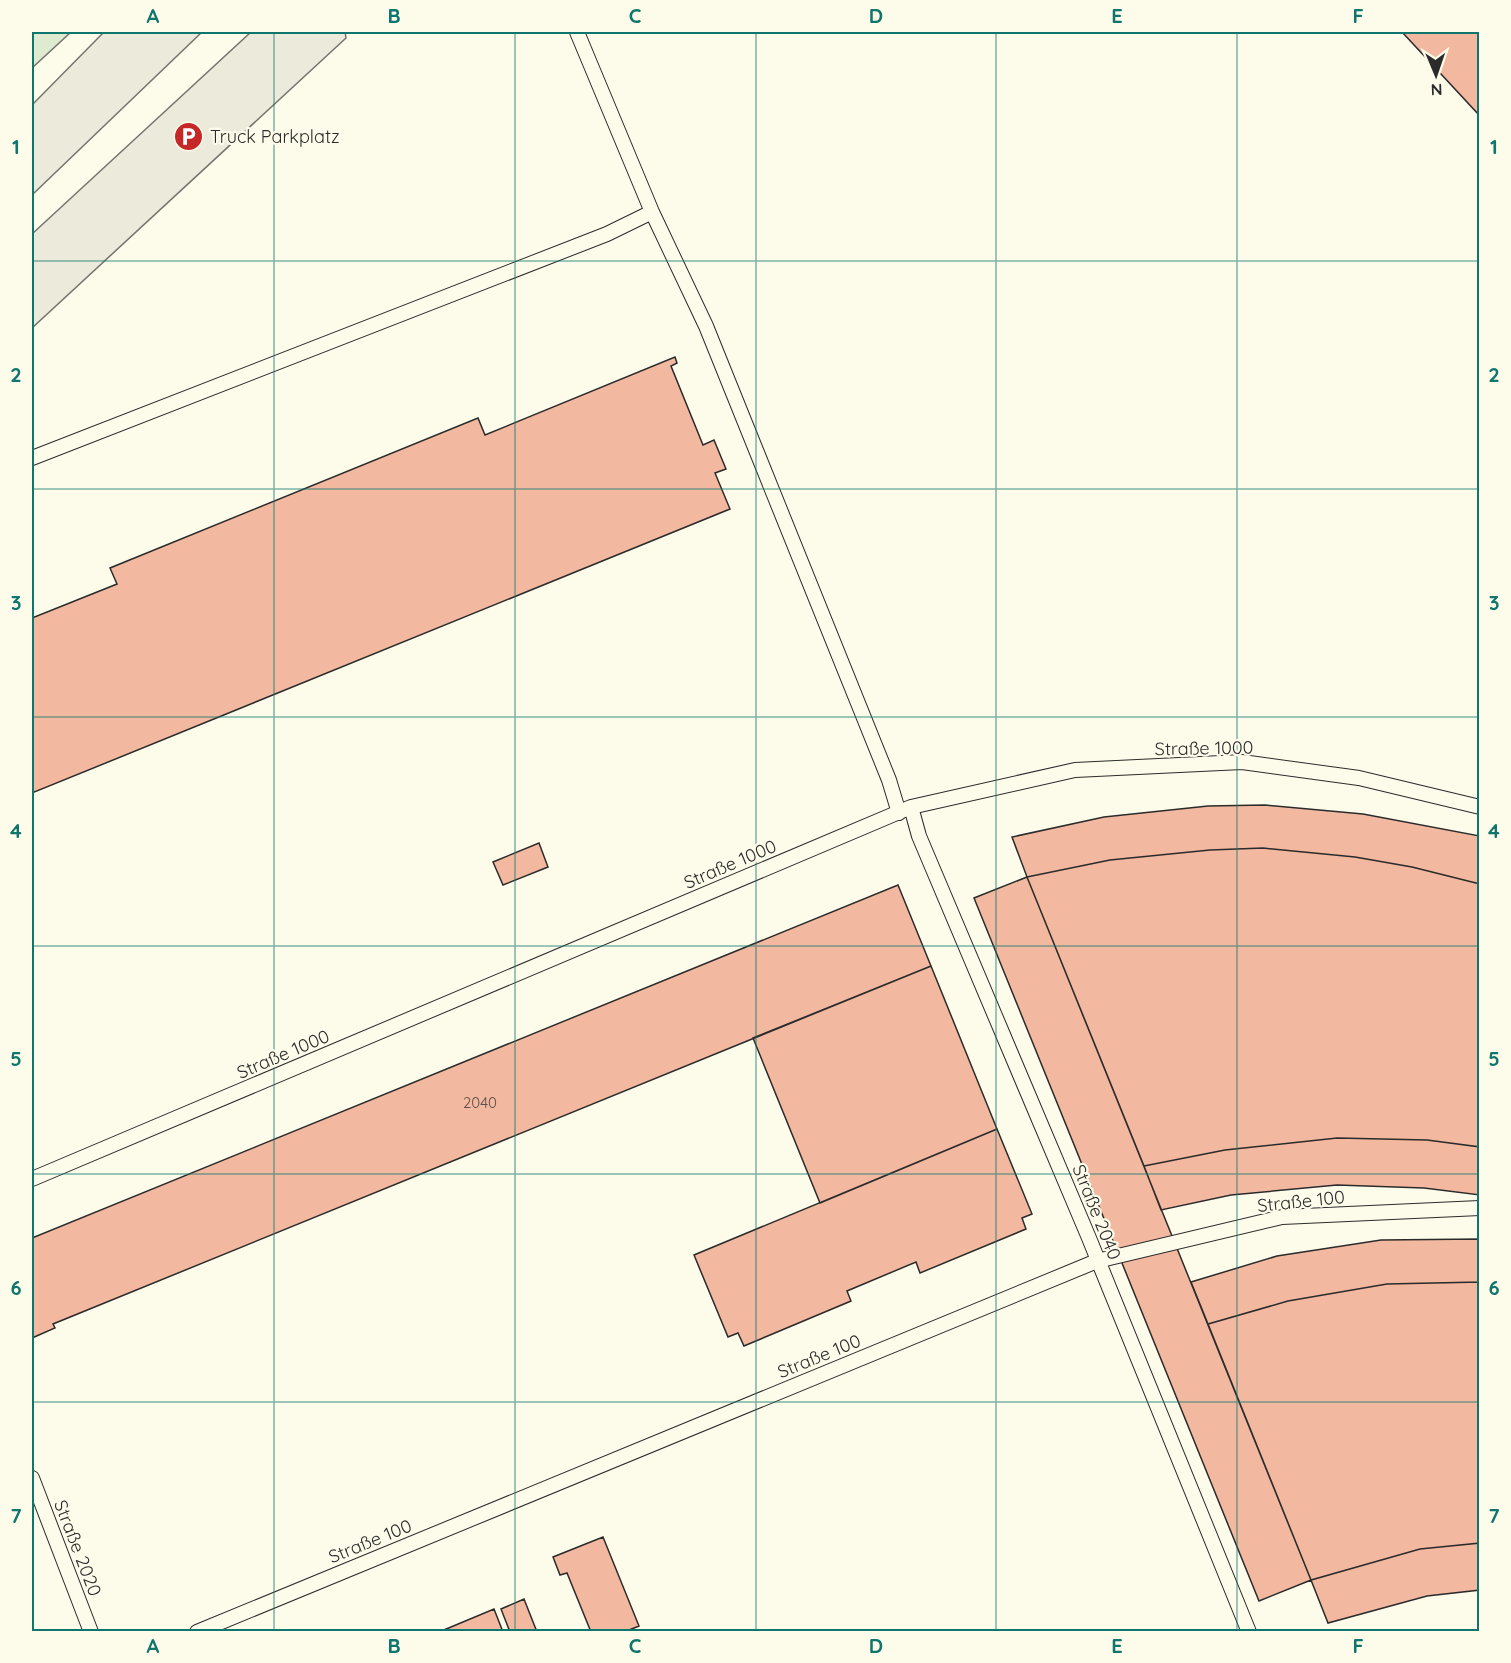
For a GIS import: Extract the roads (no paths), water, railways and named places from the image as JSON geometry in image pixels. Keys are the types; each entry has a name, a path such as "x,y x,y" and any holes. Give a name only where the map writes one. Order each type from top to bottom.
{"lane":[{"name":"Straße 2040","path":"576,32 652,212 706,326 884,769 919,836 1249,1632"},
{"path":"32,458 607,234 652,212"},
{"path":"32,447 53,451"},
{"name":"Straße 1000","path":"32,1179 905,810 1075,770 1242,762 1359,778 1479,807"},
{"name":"Straße 100","path":"197,1632 1097,1261 1282,1217 1479,1208"},
{"name":"Straße 2020","path":"32,1478 91,1632"}],"place":[{"name":"Truck Parkplatz","path":"189,136"}]}
